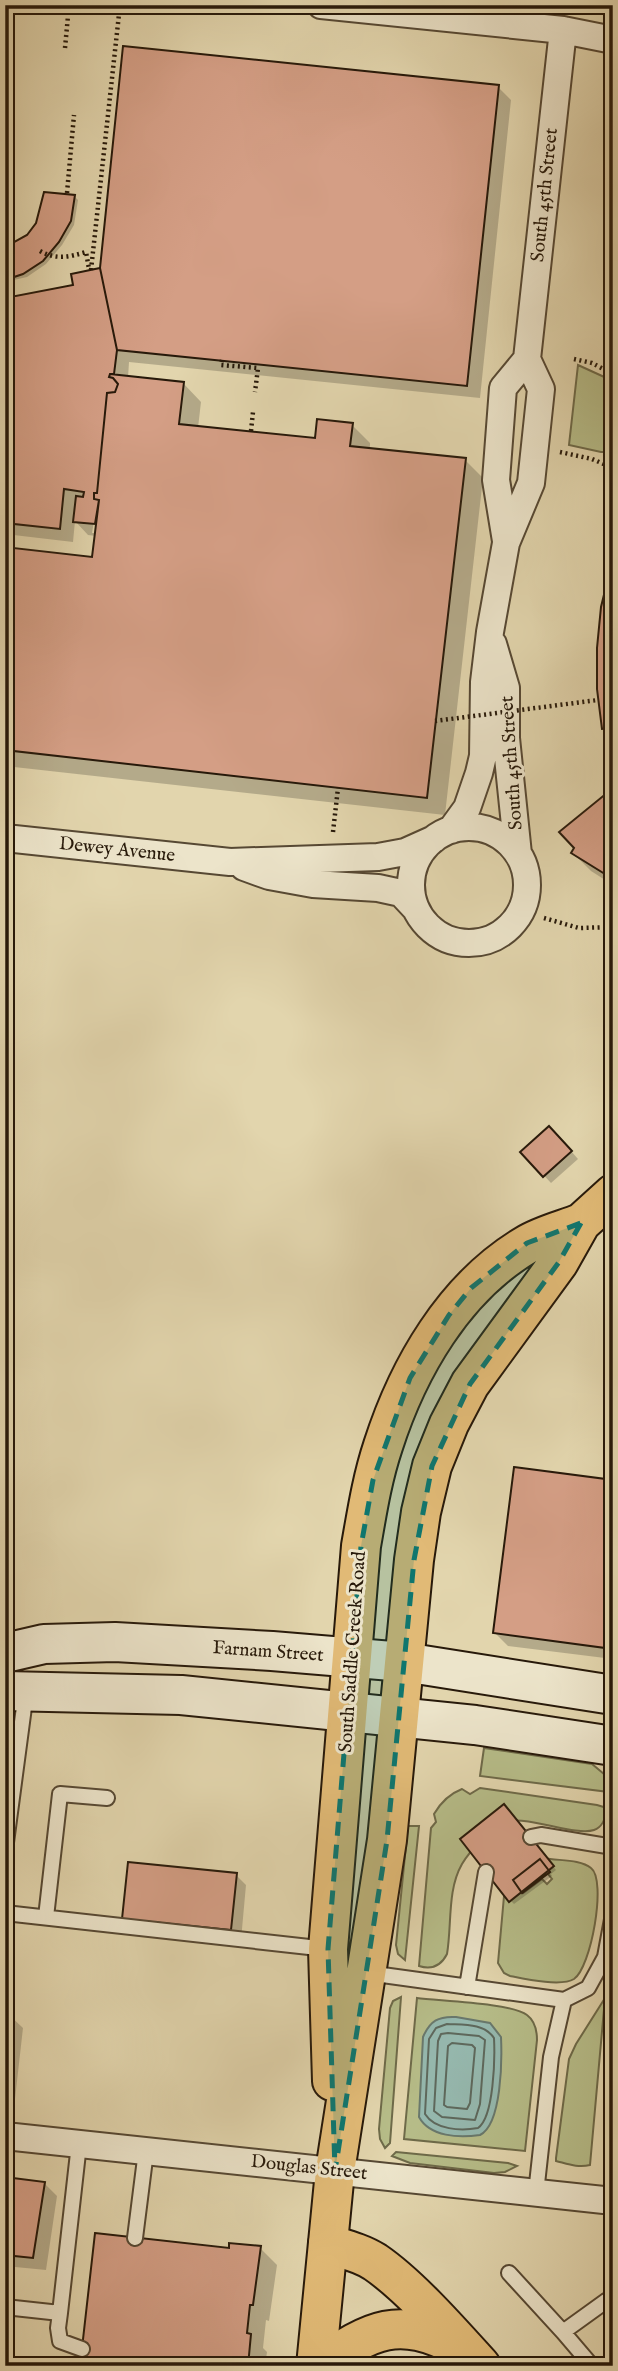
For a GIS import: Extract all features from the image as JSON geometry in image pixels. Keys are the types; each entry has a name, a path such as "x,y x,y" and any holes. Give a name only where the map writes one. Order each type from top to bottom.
{"main road":[{"name":"South Saddle Creek Road","path":"318,2366 335,2171 387,1840 415,1548 432,1466 449,1424 470,1384 559,1262 580,1223 613,1194"},
{"name":"South Saddle Creek Road","path":"335,2171 328,1949 361,1546 373,1480 391,1424 411,1378 449,1315 471,1288 527,1243 580,1223"},
{"name":"Farnam Street","path":"5,1653 44,1644 115,1642 352,1658 404,1662 613,1695"},
{"path":"16,1692 181,1695 475,1725 613,1746"},
{"path":"328,2245 353,2252 380,2267 476,2360"},
{"path":"318,2366 360,2338 386,2330 402,2329 428,2333 476,2360"}],"street":[{"path":"321,5 563,30 613,40"},
{"name":"South 45th Street","path":"442,835 470,827 489,830 506,840 518,854 526,872 525,900 512,924 497,936 480,942 461,943 442,937 427,925 416,909 411,890 413,871 421,853 467,808 480,773 484,682 490,632 506,543 531,483 541,389 527,359 563,30"},
{"name":"South 45th Street","path":"506,543 496,480 503,388 527,359"},
{"name":"South 45th Street","path":"490,632 506,688 506,738 518,854"},
{"name":"Dewey Avenue","path":"5,838 230,862 378,857 405,852 442,835"},
{"name":"Dewey Avenue","path":"230,862 280,878 313,884 378,888 401,893 416,909"},
{"name":"Douglas Street","path":"5,2136 613,2201"}],"lane":[{"path":"5,1850 16,1692"},
{"path":"46,1917 60,1794 107,1798"},
{"path":"531,1837 541,1835 613,1847"},
{"path":"467,1987 486,1872"},
{"path":"5,1913 328,1949"},
{"path":"366,1973 564,2000 588,1988 600,1967 605,1957 613,1914"},
{"path":"536,2193 551,2057 564,2000"},
{"path":"79,2144 58,2328 60,2341 82,2349"},
{"path":"135,2238 146,2151"},
{"path":"509,2273 593,2366"},
{"path":"563,2332 606,2301 613,2299"},
{"path":"5,2307 60,2313"}],"path":[{"path":"40,251 52,258 86,252 90,270 120,5"},
{"path":"65,48 68,16"},
{"path":"67,193 74,115"},
{"path":"574,359 592,363 613,374"},
{"path":"222,360 221,365 258,368 256,392"},
{"path":"251,432 253,412"},
{"path":"554,452 592,459 612,467"},
{"path":"435,721 598,700"},
{"path":"333,832 338,788"},
{"path":"544,918 579,928 613,927"}],"highlighted area":[{"path":"581,1223 559,1262 470,1384 432,1466 414,1560 387,1840 335,2171 328,1949 361,1546 373,1480 410,1378 449,1315 471,1288 527,1243"}],"green space":[{"path":"578,365 613,381 613,452 569,445"},
{"path":"484,1748 592,1764 604,1774 609,1792 480,1776"},
{"path":"480,1788 597,1805 607,1808 607,1811 602,1824 594,1830 576,1831 518,1820 503,1823 490,1832 470,1852 457,1874 452,1896 447,1954 436,1966 419,1966 431,1828 436,1822 434,1814 453,1793 462,1789 470,1794"},
{"path":"408,1826 419,1826 405,1960 398,1954 396,1945"},
{"path":"540,1859 581,1863 591,1868 596,1876 597,1905 591,1942 580,1972 568,1981 543,1982 510,1976 504,1973 498,1963 505,1885 513,1880 523,1893 542,1879 547,1884 552,1879"},
{"path":"401,1997 390,2143 385,2148 379,2129 390,2008 393,2001"},
{"path":"417,1998 507,2008 519,2011 532,2020 537,2040 525,2151 404,2139"},
{"path":"605,1998 590,2165 556,2161 569,2059"},
{"path":"396,2152 517,2166 505,2172 494,2173 410,2163 392,2156"}],"water":[{"path":"444,2017 490,2023 501,2037 501,2075 497,2105 487,2129 480,2135 446,2135 430,2129 419,2117 423,2037 435,2021"}],"building":[{"path":"123,46 499,85 467,386 117,350 100,268"},
{"path":"44,192 75,195 71,221 59,242 43,261 23,274 5,280 5,247 27,235 36,223"},
{"path":"100,268 117,350 114,374 109,377 118,384 115,392 107,393 97,493 94,493 94,499 99,500 95,524 73,522 76,496 83,497 84,492 64,489 60,529 5,523 5,298 73,285 71,274"},
{"path":"110,374 184,382 179,424 315,438 317,419 353,423 350,446 466,458 427,798 5,750 5,547 92,557 99,500 94,499 94,493 97,493 107,393 115,392 118,384 109,377"},
{"path":"612,562 613,728 602,729 597,689 597,648 601,607"},
{"path":"613,788 613,879 571,853 574,848 559,832"},
{"path":"549,1126 572,1151 543,1177 520,1152"},
{"path":"514,1467 613,1480 613,1649 493,1633"},
{"path":"504,1804 554,1866 509,1902 460,1839"},
{"path":"540,1859 550,1872 522,1893 513,1880"},
{"path":"128,1862 237,1873 231,1930 122,1919"},
{"path":"5,2177 45,2182 33,2258 5,2255"},
{"path":"95,2233 229,2248 229,2243 261,2246 253,2305 250,2305 248,2366 80,2366"}]}
